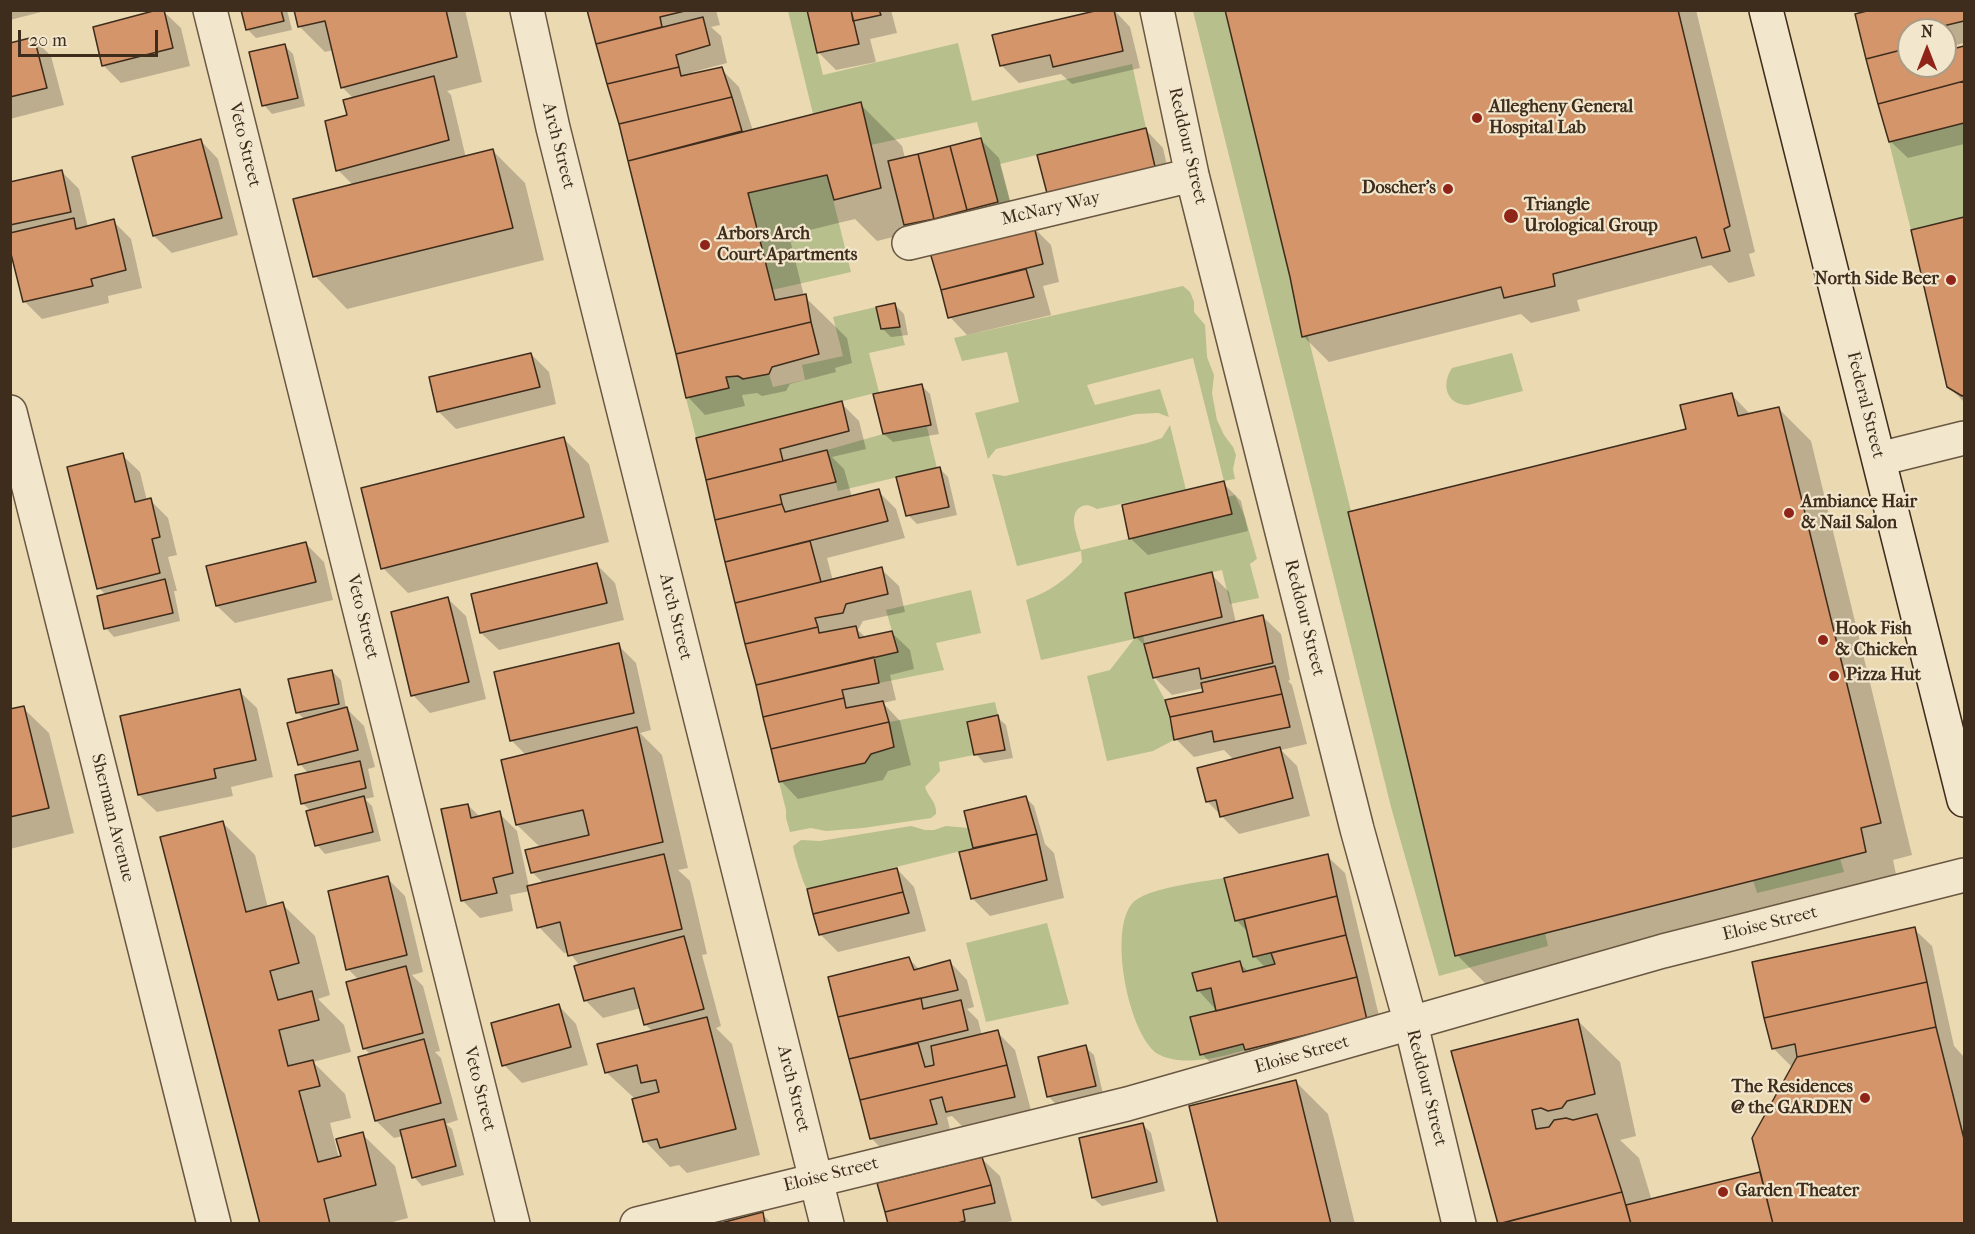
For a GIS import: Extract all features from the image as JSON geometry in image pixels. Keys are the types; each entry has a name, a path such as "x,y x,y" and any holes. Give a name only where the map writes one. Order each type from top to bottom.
{"street":[{"name":"Veto Street","path":"210,10 513,1224"},
{"name":"Arch Street","path":"526,10 567,185 827,1224"},
{"name":"Reddour Street","path":"1157,10 1192,176 1354,818 1411,1024 1459,1224"},
{"name":"Federal Street","path":"1766,10 1965,800"},
{"name":"McNary Way","path":"909,243 1192,176"},
{"name":"Sherman Avenue","path":"10,412 214,1224"},
{"path":"1879,459 1965,438"},
{"name":"Eloise Street","path":"637,1224 1127,1104 1663,951 1965,875"}],"green space":[{"path":"788,11 807,11 823,75 958,43 972,101 1132,64 1146,128 1000,164 1011,205 1000,209 977,122 871,145 860,102 813,114"},
{"path":"1193,11 1225,11 1290,277 1302,337 1308,336 1351,511 1348,512 1455,955 1545,933 1548,946 1439,976 1391,807"},
{"path":"1964,123 1964,217 1911,230 1889,142"},
{"path":"827,175 851,272 772,290 748,193"},
{"path":"1183,286 1190,292 1194,302 1194,312 1205,325 1207,357 1214,375 1212,393 1217,420 1236,455 1233,469 1235,479 1224,481 1193,358 1087,385 1095,405 1160,389 1169,417 1158,413 1136,414 996,449 988,459 975,413 1019,402 1007,352 962,361 954,338"},
{"path":"876,307 881,329 900,327 905,345 869,353 879,392 696,438 686,398 728,388 726,377 738,376 743,379 769,374 773,387 805,380 802,365 843,356 833,317"},
{"path":"1512,353 1523,391 1468,405 1450,398 1446,387 1452,368"},
{"path":"1170,425 1186,490 1097,509 1088,505 1082,506 1074,517 1081,550 1231,514 1227,497 1235,495 1245,517 1257,559 1250,564 1259,598 1230,604 1222,570 1125,593 1134,638 1143,636 1153,678 1165,700 1174,740 1153,751 1107,761 1087,676 1110,670 1134,639 1041,660 1026,600 1057,585 1070,574 1082,562 1081,551 1017,566 992,474 1005,476 1147,443 1162,438"},
{"path":"927,427 937,468 838,491 827,450 883,434"},
{"path":"971,590 981,633 936,643 944,670 879,683 874,657 898,652 886,610"},
{"path":"995,702 998,715 967,722 974,755 939,762 940,771 925,787 936,810 936,814 931,818 863,828 826,831 811,828 790,832 779,782 865,763 871,754 894,748 889,722"},
{"path":"911,826 925,830 946,826 968,828 973,848 807,889 793,846 801,840 820,841"},
{"path":"1840,858 1844,872 1757,893 1753,880"},
{"path":"1224,878 1234,921 1244,919 1253,957 1271,953 1275,964 1243,972 1239,961 1192,973 1197,991 1211,988 1216,1011 1190,1018 1200,1055 1243,1044 1245,1050 1202,1060 1170,1059 1160,1055 1149,1045 1139,1028 1131,1006 1122,955 1122,932 1127,912 1136,900 1144,895"},
{"path":"1047,923 1069,1004 986,1022 966,943"}],"building":[{"path":"164,10 173,48 102,66 93,27"},
{"path":"241,10 281,10 284,21 246,30"},
{"path":"294,10 446,10 457,57 341,88 325,21 298,27"},
{"path":"587,10 689,10 660,17 662,27 596,44"},
{"path":"807,10 851,10 859,44 817,53"},
{"path":"851,10 879,10 881,15 853,21"},
{"path":"1099,10 1114,10 1123,51 1053,67 1050,55 1000,66 992,35"},
{"name":"Allegheny General Hospital Lab","path":"1225,10 1678,10 1730,226 1724,229 1730,251 1702,258 1696,237 1553,274 1555,286 1504,298 1501,287 1302,337 1290,277"},
{"path":"1871,10 1964,10 1964,21 1957,23 1957,18 1897,18 1897,51 1866,59 1855,14"},
{"path":"703,17 710,45 676,55 679,67 607,84 596,44"},
{"path":"34,37 47,88 10,97 10,43"},
{"path":"285,44 298,98 262,106 249,52"},
{"path":"1964,46 1964,81 1878,104 1866,59 1897,51 1897,78 1957,78 1957,48"},
{"path":"679,67 681,76 722,67 732,97 619,124 607,84"},
{"path":"434,76 449,140 336,171 325,121 347,115 343,100"},
{"path":"1964,81 1964,123 1889,142 1878,104"},
{"path":"732,97 742,131 628,161 619,124"},
{"name":"Arbors Arch Court Apartments","path":"861,102 881,188 834,200 827,175 748,193 775,300 806,294 811,322 676,354 628,161"},
{"path":"1146,128 1156,171 1048,197 1037,155"},
{"path":"981,138 998,202 967,210 950,146"},
{"path":"201,139 222,218 153,236 132,157"},
{"path":"950,146 967,210 934,219 918,154"},
{"path":"493,149 513,228 313,277 293,199"},
{"path":"918,154 934,219 904,225 888,161"},
{"path":"62,170 71,212 10,225 10,182"},
{"path":"1964,217 1964,395 1962,396 1947,387 1911,230"},
{"path":"74,218 76,229 114,219 126,270 91,279 93,286 23,302 10,250 10,233"},
{"path":"1034,226 1043,264 941,290 929,249"},
{"path":"1026,269 1034,297 948,318 941,290"},
{"path":"895,303 900,327 881,329 876,307"},
{"path":"811,322 819,354 772,367 769,374 743,379 738,376 726,377 729,388 686,398 676,354"},
{"path":"531,353 540,387 437,412 429,377"},
{"path":"922,384 931,425 883,434 873,394"},
{"path":"1732,393 1738,416 1779,407 1881,823 1861,828 1866,852 1455,956 1348,512 1686,429 1680,405"},
{"path":"842,401 849,431 780,449 783,461 706,480 696,438"},
{"path":"564,437 584,517 381,569 361,488"},
{"path":"827,450 836,482 780,495 782,504 715,520 706,480"},
{"path":"123,453 135,502 151,498 160,537 152,539 160,573 97,589 67,467"},
{"path":"940,467 949,507 906,516 896,477"},
{"path":"1224,481 1232,514 1129,539 1122,505"},
{"path":"879,489 888,521 725,562 715,520 782,504 785,512"},
{"path":"810,541 821,582 735,603 725,562"},
{"path":"306,542 316,582 216,606 206,566"},
{"path":"597,563 607,603 480,633 471,594"},
{"path":"882,567 888,594 846,604 843,613 815,618 818,627 745,644 735,603"},
{"path":"1212,572 1222,617 1134,638 1125,593"},
{"path":"165,579 173,613 104,629 97,596"},
{"path":"448,597 469,682 411,696 391,612"},
{"path":"1263,615 1273,663 1201,679 1199,668 1153,678 1144,644"},
{"path":"856,626 859,638 892,631 898,652 756,685 745,644 818,627 819,633"},
{"path":"619,643 634,713 510,741 494,672"},
{"path":"874,657 879,683 842,690 844,698 763,717 756,685"},
{"path":"1275,666 1282,694 1170,717 1165,700 1203,692 1201,683"},
{"path":"332,670 339,704 296,713 288,679"},
{"path":"240,689 256,760 214,769 216,778 138,795 120,716"},
{"path":"1282,694 1290,727 1214,742 1212,731 1174,740 1170,717"},
{"path":"844,698 846,708 883,701 889,722 771,749 763,717"},
{"path":"24,706 49,808 10,817 10,709"},
{"path":"347,707 358,750 298,765 287,723"},
{"path":"998,715 1005,750 974,755 967,722"},
{"path":"889,722 894,747 871,754 865,763 779,782 771,749"},
{"path":"637,727 663,842 531,873 525,850 589,835 583,810 516,825 501,760"},
{"path":"1280,747 1293,798 1220,817 1216,800 1206,802 1197,768"},
{"path":"360,761 366,788 301,804 295,775"},
{"path":"364,796 373,832 315,846 306,811"},
{"path":"1026,796 1037,834 973,848 964,811"},
{"path":"468,804 471,818 500,811 513,873 493,878 497,893 461,901 441,809"},
{"path":"223,821 246,912 283,902 299,963 270,971 278,1000 312,991 319,1020 279,1030 288,1066 313,1060 320,1086 299,1091 318,1162 341,1156 336,1139 363,1132 376,1185 324,1199 330,1224 260,1224 160,837"},
{"path":"1037,834 1047,880 971,899 959,852"},
{"path":"664,854 682,929 568,956 560,922 537,928 527,886"},
{"path":"1328,854 1337,896 1235,921 1224,878"},
{"path":"897,868 903,892 813,914 807,889"},
{"path":"388,876 407,955 346,970 328,891"},
{"path":"903,892 909,913 819,935 813,914"},
{"path":"1337,896 1346,935 1253,957 1244,919"},
{"path":"1915,927 1927,982 1764,1018 1752,962"},
{"path":"1346,935 1357,977 1216,1011 1211,988 1197,991 1192,973 1240,961 1243,972 1275,964 1271,953"},
{"path":"684,936 704,1009 644,1025 634,988 584,1001 574,966"},
{"path":"909,957 914,970 950,960 958,990 838,1017 828,977"},
{"path":"406,966 423,1033 363,1049 346,982"},
{"path":"1357,977 1367,1020 1245,1050 1243,1044 1200,1055 1190,1017"},
{"path":"1927,982 1936,1027 1797,1057 1795,1044 1772,1049 1764,1018"},
{"path":"921,998 923,1009 961,1000 968,1030 849,1059 838,1017"},
{"path":"559,1004 571,1047 502,1066 491,1023"},
{"path":"707,1017 736,1129 660,1148 657,1139 643,1142 632,1099 659,1092 656,1080 641,1083 637,1065 605,1073 597,1044"},
{"path":"1578,1019 1595,1094 1567,1101 1562,1108 1548,1111 1541,1108 1532,1110 1536,1129 1549,1127 1554,1120 1566,1118 1573,1120 1597,1114 1622,1192 1498,1224 1451,1051"},
{"name":"The Residences @ the GARDEN","path":"1936,1027 1964,1139 1964,1224 1773,1224 1752,1138 1797,1057"},
{"path":"998,1030 1007,1065 860,1100 849,1059 918,1043 925,1067 934,1065 931,1046"},
{"path":"424,1039 441,1103 375,1121 358,1057"},
{"path":"1086,1045 1096,1086 1047,1097 1038,1057"},
{"path":"1007,1065 1015,1097 946,1112 942,1097 930,1100 937,1124 870,1139 860,1100"},
{"path":"1296,1080 1331,1224 1218,1224 1189,1106"},
{"path":"444,1119 456,1166 412,1178 400,1130"},
{"path":"1143,1123 1157,1182 1092,1198 1079,1138"},
{"path":"982,1157 991,1185 885,1212 877,1183"},
{"name":"Garden Theater","path":"1760,1172 1773,1224 1631,1224 1626,1205"},
{"path":"991,1185 995,1203 963,1210 965,1221 954,1224 888,1224 885,1212"},
{"path":"1622,1192 1631,1224 1499,1224"},
{"path":"763,1212 765,1224 717,1224"}],"place":[{"name":"Allegheny General Hospital Lab","path":"1477,118"},
{"name":"Doscher's","path":"1448,189"},
{"name":"Triangle Urological Group","path":"1511,216"},
{"name":"Arbors Arch Court Apartments","path":"705,245"},
{"name":"North Side Beer","path":"1951,280"},
{"name":"Ambiance Hair & Nail Salon","path":"1789,513"},
{"name":"Hook Fish & Chicken","path":"1823,640"},
{"name":"Pizza Hut","path":"1834,676"},
{"name":"The Residences @ the GARDEN","path":"1865,1098"},
{"name":"Garden Theater","path":"1723,1192"}]}
